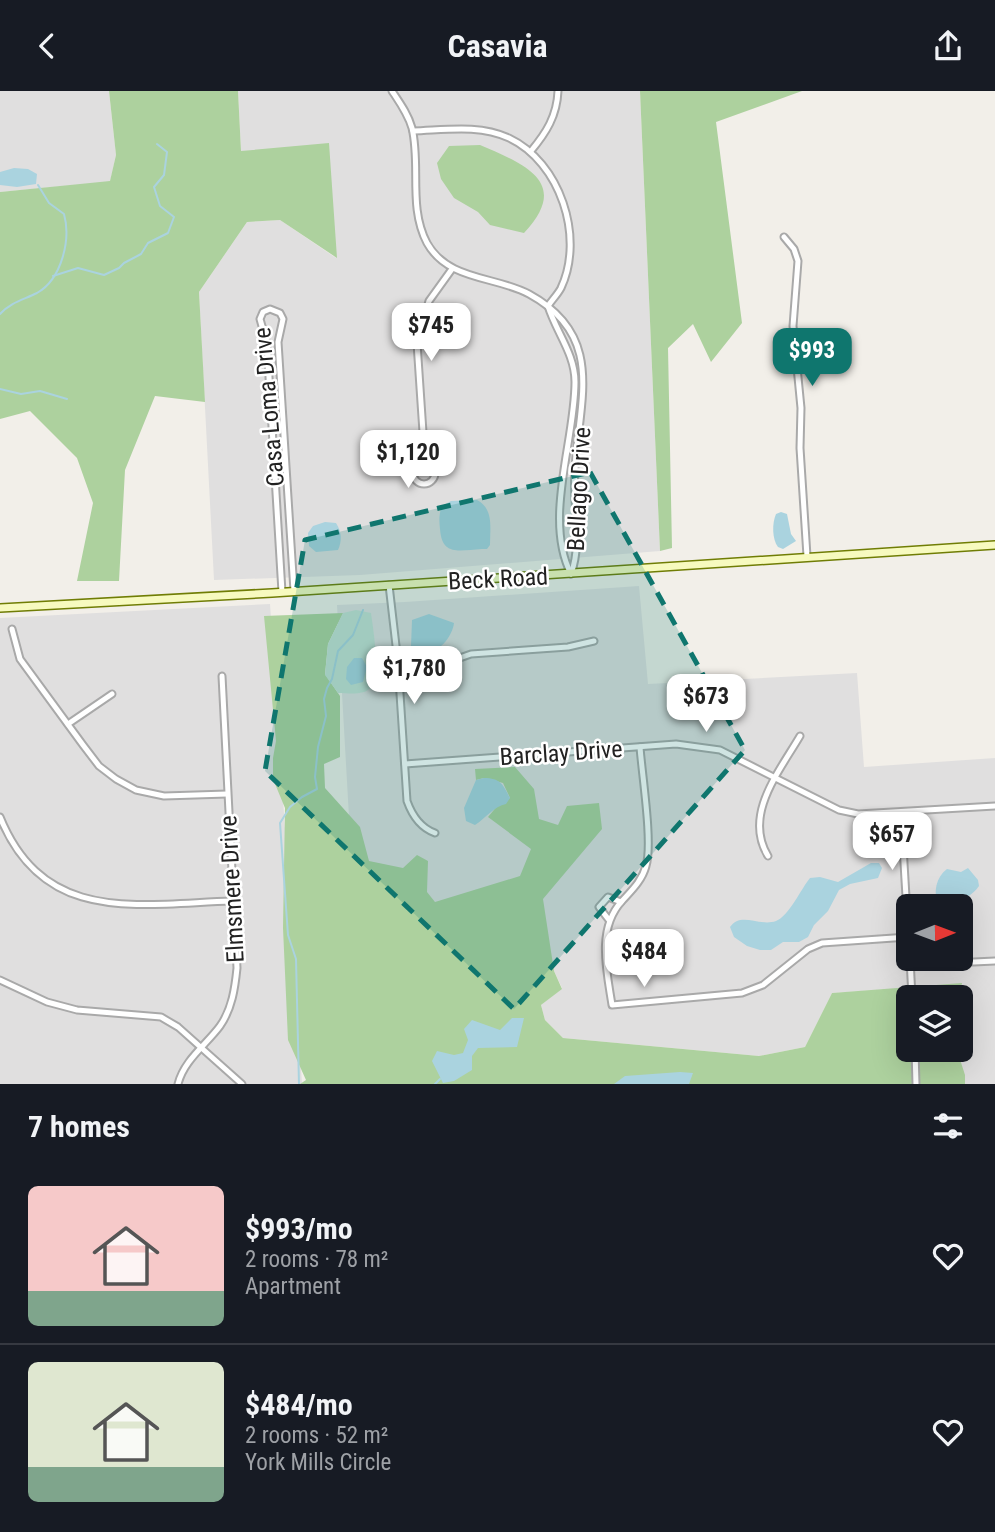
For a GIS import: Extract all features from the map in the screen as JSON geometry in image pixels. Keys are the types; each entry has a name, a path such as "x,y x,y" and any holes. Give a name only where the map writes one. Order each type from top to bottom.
{"main road":[{"name":"Beck Road","path":"0,608 571,574 995,545"}],"street":[{"name":"Bellago Drive","path":"392,91 407,113 413,131 419,223 428,245 452,269 512,286 548,306 571,332 583,366 582,418 575,468 577,556 571,574"},
{"path":"531,151 549,128 557,105 558,91"},
{"path":"413,131 484,130 509,138 531,151 546,167 562,194 569,253 561,288 548,306"},
{"path":"785,237 798,261 793,326 801,408 800,448 807,556"},
{"path":"425,462 417,343 429,301 452,269"},
{"name":"Bellago Drive","path":"548,306 574,369 575,384 563,467 561,523 563,558 571,574"},
{"name":"Casa Loma Drive","path":"282,592 267,344 260,319 263,312 270,309 280,313 283,319 278,342 293,591"},
{"path":"425,462 435,471 433,478 424,484 417,481 413,474 417,465 425,462"},
{"path":"389,585 398,666 407,801 411,812 427,830 435,833"},
{"path":"12,629 20,659 99,766 136,790 164,796 227,794"},
{"path":"398,666 440,665 471,654 569,647 594,641"},
{"name":"Elmsmere Drive","path":"178,1084 186,1066 227,1014 236,984 222,676"},
{"path":"68,724 112,694"},
{"path":"768,856 761,845 759,813 800,736"},
{"name":"Barclay Drive","path":"405,764 676,744 720,750 839,810 858,814 995,806"},
{"path":"640,747 646,867 632,893 621,902 609,920 605,945 612,1005 741,993 764,985 808,949 822,943 896,938"},
{"path":"901,812 906,894"},
{"path":"0,817 7,834 25,860 46,880 71,895 115,905 232,901"},
{"path":"609,920 599,907 608,897 621,902"},
{"path":"973,961 995,961"},
{"path":"0,980 47,1002 77,1010 161,1017 171,1022 242,1084"},
{"path":"915,1062 916,1084"}],"highlighted area":[{"path":"590,472 745,750 514,1009 265,771 305,540"}],"shaded area":[{"path":"0,91 109,91 116,155 110,182 0,192"},
{"path":"238,91 640,91 660,551 360,575 214,580 199,292 247,222 280,220 336,258 241,151"},
{"path":"639,586 648,684 857,673 864,767 995,758 995,1084 928,1084 943,1062 973,1062 973,985 896,985 896,989 832,993 805,1047 759,1056 563,1038 545,1020 541,1005 562,988 554,971 435,902 352,870 337,605"},
{"path":"270,604 302,1084 0,1084 0,618"}],"green space":[{"path":"109,91 238,91 241,151 329,143 337,258 280,220 247,222 199,292 205,402 155,396 125,470 119,581 77,581 93,503 77,458 30,411 0,419 0,192 110,181 116,155"},
{"path":"640,91 802,91 716,122 742,323 711,362 693,324 668,348 672,548 660,551"},
{"path":"480,145 526,168 543,188 544,200 538,215 524,233 490,225 478,212 454,198 441,179 437,163 449,146"},
{"path":"356,610 371,613 376,672 371,687 365,692 338,693 325,675 328,644 343,613"},
{"path":"343,613 328,644 325,674 340,696 340,757 324,764 325,788 360,827 369,861 403,868 417,855 428,861 427,892 435,902 520,876 531,849 488,817 498,805 510,798 503,783 484,778 476,780 475,769 515,767 534,789 539,819 558,825 567,806 599,803 602,829 543,899 554,971 562,989 541,1005 545,1020 563,1038 759,1056 805,1047 832,993 896,988 896,1062 961,1062 965,1084 300,1084 306,1080 288,1040 283,928 285,808 273,779 276,741 264,616"}],"water":[{"path":"14,168 28,169 37,174 36,184 17,187 0,185 0,172"},
{"path":"477,500 489,514 490,545 487,549 448,548 441,538 442,506 451,501"},
{"path":"776,514 787,514 791,534 796,541 783,549 776,544 773,531"},
{"path":"325,522 336,523 338,526 341,537 339,547 338,550 316,552 309,546 308,533 313,526"},
{"path":"429,614 454,623 449,637 438,649 424,653 411,646 412,620"},
{"path":"354,658 362,658 367,667 363,682 351,685 346,679 347,667"},
{"path":"484,778 500,783 510,798 506,804 475,825 466,821 464,808 476,780"},
{"path":"871,863 879,863 882,868 878,878 850,884 839,890 828,911 814,925 808,937 799,942 783,942 771,950 760,950 747,946 734,937 730,927 734,922 770,922 781,918 810,878 820,877 838,882"},
{"path":"968,868 978,880 979,886 976,890 970,894 936,894 936,885 943,872 947,869 961,872"},
{"path":"512,1018 524,1018 517,1047 478,1048 472,1056 472,1070 454,1081 443,1083 432,1061 437,1051 454,1055 463,1053 468,1040 464,1029 472,1020 500,1030"},
{"path":"693,1073 689,1084 614,1084 625,1076"}],"waterway":[{"path":"53,276 78,268 104,275 141,254 148,243 168,233 174,217 160,206 154,187 164,175 167,152 157,144"},
{"path":"0,314 46,287 62,258 66,235 64,214 49,203 38,185"},
{"path":"0,389 21,394 40,391 67,399"},
{"path":"299,1084 296,959 288,935 280,823 290,807 317,789 315,777 318,747 326,716 324,699 338,651 353,635 363,610"},
{"path":"435,1084 440,1079"}]}
